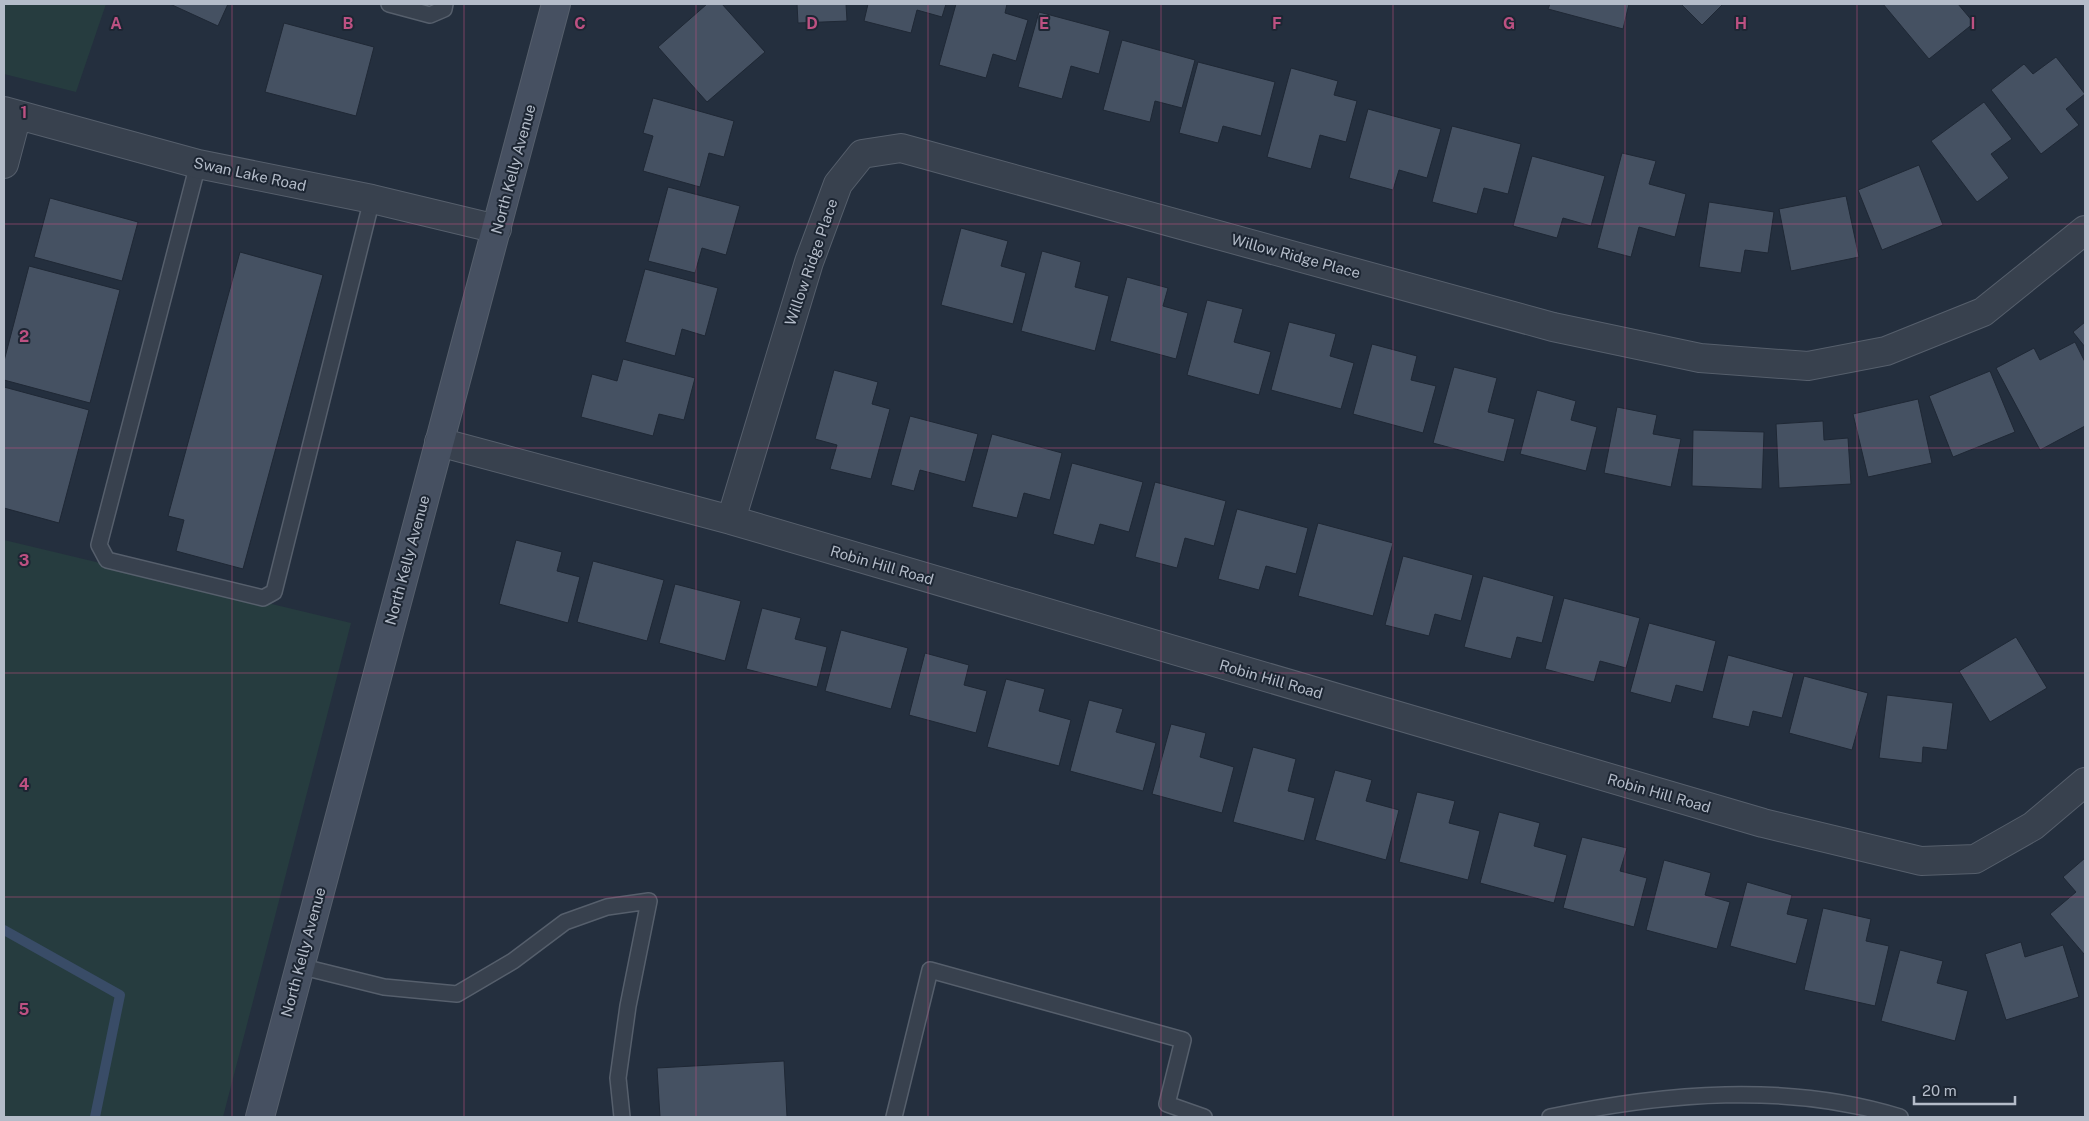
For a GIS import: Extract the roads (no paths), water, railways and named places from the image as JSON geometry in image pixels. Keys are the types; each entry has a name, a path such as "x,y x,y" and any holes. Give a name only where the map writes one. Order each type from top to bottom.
{"main road":[{"name":"North Kelly Avenue","path":"260,1117 556,4"}],"street":[{"name":"Swan Lake Road","path":"10,113 198,164 372,199 497,229"},
{"path":"4,164 10,113"},
{"name":"Willow Ridge Place","path":"731,520 808,262 838,184 862,154 901,148 1553,327 1700,358 1808,366 1886,350 1983,312 2085,230"},
{"name":"Robin Hill Road","path":"440,442 731,520 1754,820 1921,861 1975,859 2032,826 2085,782"}],"lane":[{"path":"389,4 430,15 444,9 445,4"},
{"path":"198,164 99,545 107,560 264,598 274,592 372,199"},
{"path":"299,966 384,986 456,994 513,961 565,922 608,907 649,901 628,1006 618,1078 622,1117"},
{"path":"894,1117 930,970 1183,1040 1167,1104 1204,1117"},
{"path":"1550,1117 1610,1104 1713,1094 1791,1098 1865,1106 1900,1117"}],"waterway":[{"path":"4,930 120,995 95,1117"}]}
